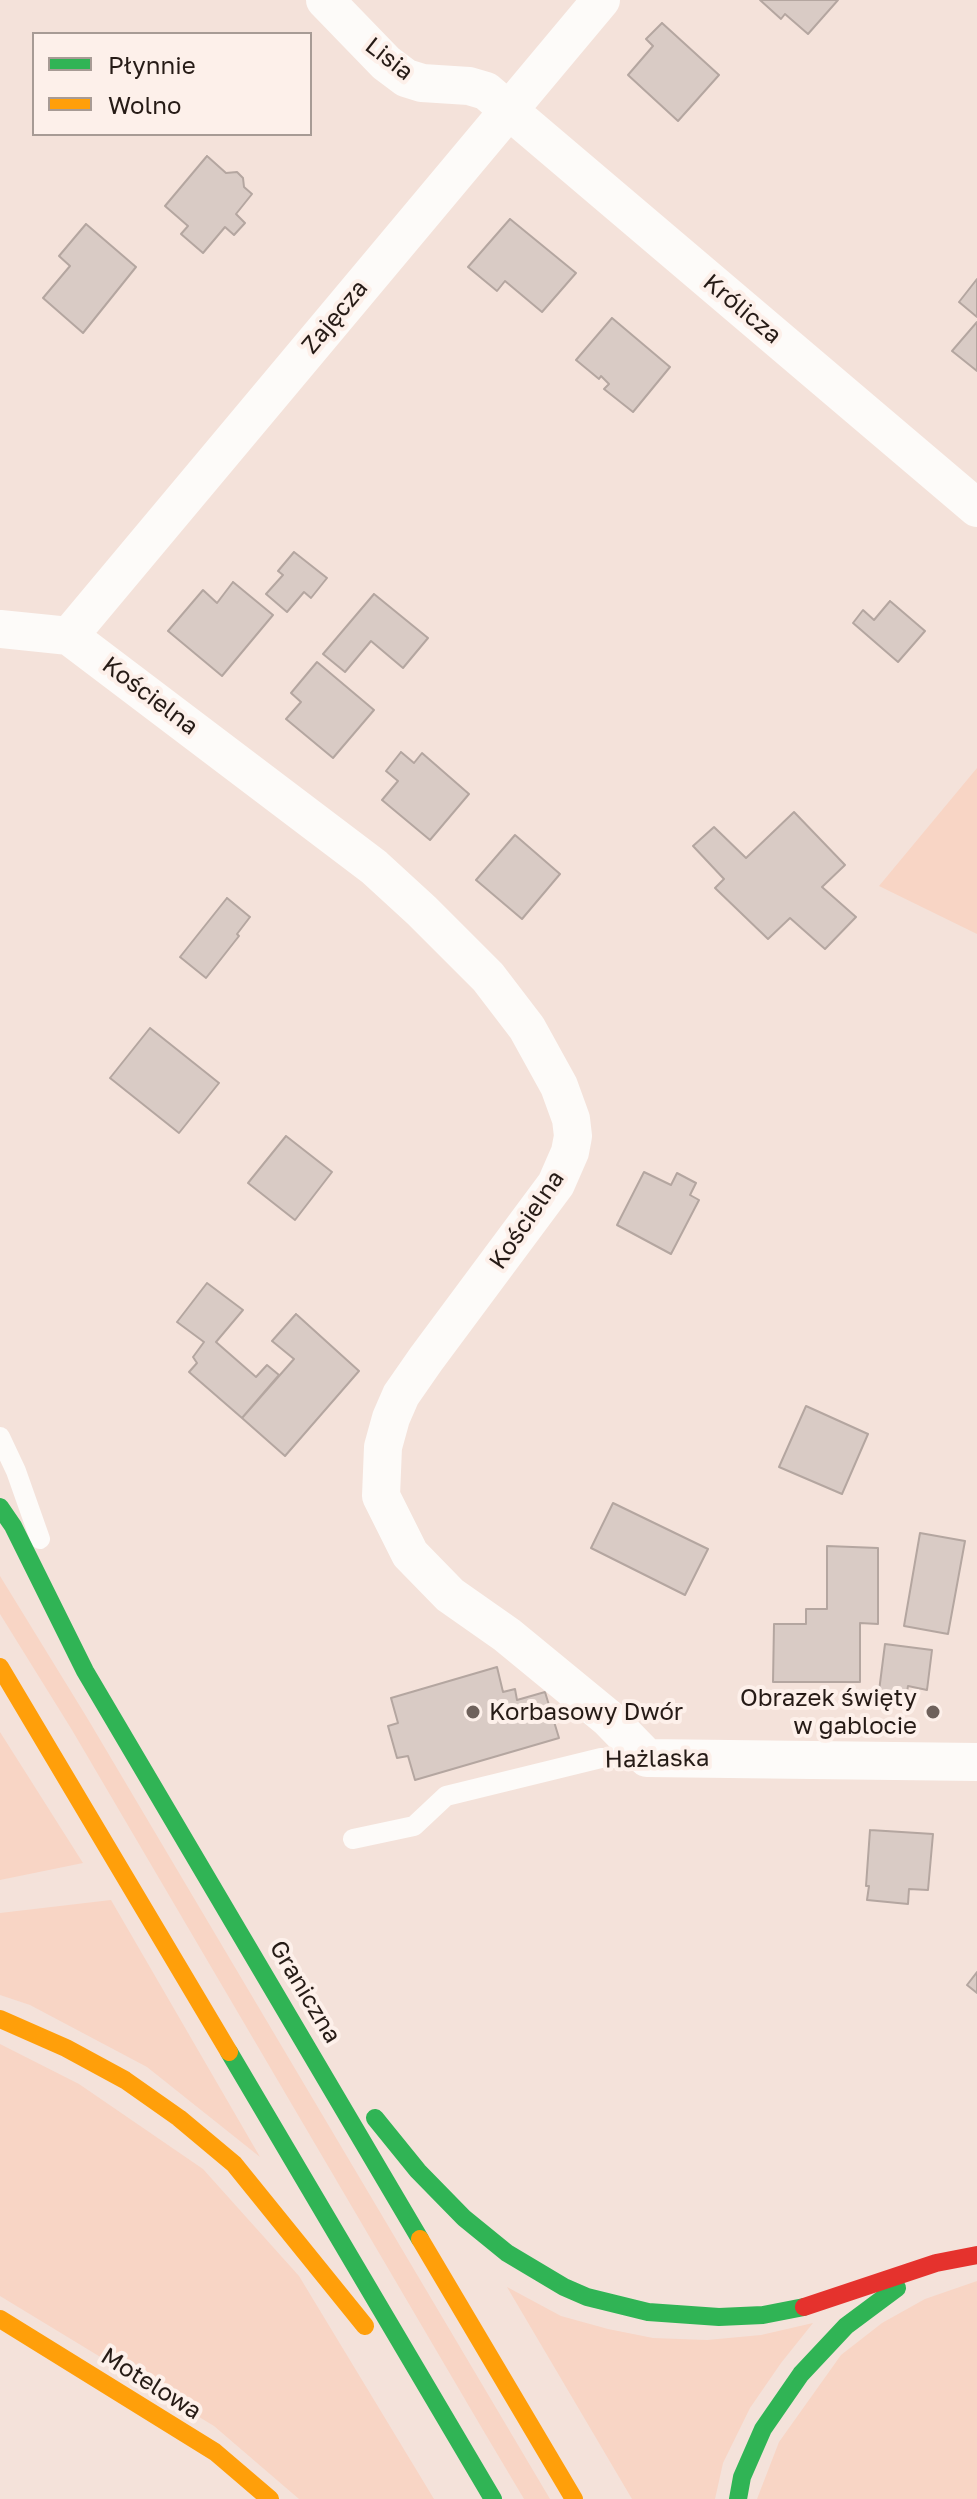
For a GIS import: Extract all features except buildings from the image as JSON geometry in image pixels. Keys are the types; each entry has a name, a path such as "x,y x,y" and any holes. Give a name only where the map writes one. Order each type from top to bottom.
{"main road":[{"name":"Graniczna","path":"0,1507 13,1526 85,1671 574,2499"},
{"path":"0,1667 493,2499"},
{"path":"292,2018 418,2171 464,2218 507,2253 587,2297 648,2312 719,2317 763,2315 800,2308 936,2263 977,2255"},
{"path":"0,2019 66,2048 125,2080 179,2118 234,2164 458,2441"},
{"path":"738,2499 742,2477 763,2429 801,2374 846,2326 936,2263"},
{"name":"Motelowa","path":"0,2319 215,2452 270,2499"}],"street":[{"name":"Lisia","path":"325,0 386,63 406,78 486,91 508,110"},
{"name":"Zajęcza","path":"69,636 601,0"},
{"name":"Królicza","path":"508,110 977,508"},
{"path":"0,629 69,636"},
{"name":"Kościelna","path":"69,636 374,867 488,977 527,1028 549,1065 571,1119 573,1136 564,1169 541,1207 401,1395 383,1447 381,1496 410,1554 450,1595 507,1635 608,1718 647,1758"},
{"name":"Hażlaska","path":"647,1758 977,1762"}],"lane":[{"path":"0,1437 16,1471 85,1671"},
{"name":"Hażlaska","path":"353,1839 414,1826 446,1796 601,1758 647,1758"}],"shaded area":[{"path":"977,768 977,934 879,886"},
{"path":"0,1576 550,2499 524,2499 72,1730 0,1614"},
{"path":"0,1732 83,1863 0,1880"},
{"path":"111,1900 260,2157 147,2067 30,2005 0,1995 0,1913"},
{"path":"0,2044 79,2084 203,2169 299,2276 434,2499 299,2499 214,2426 0,2296"},
{"path":"977,2281 977,2499 757,2499 779,2442 841,2355 882,2323 925,2299"},
{"path":"507,2287 561,2316 653,2338 707,2340 761,2335 813,2323 750,2408 723,2463 715,2499 632,2499"}],"traffic: fast":[{"path":"0,1507 13,1526 85,1671 420,2239"},
{"path":"229,2052 493,2499"},
{"path":"375,2118 418,2171 464,2218 507,2253 564,2287 587,2297 648,2312 719,2317 763,2315 804,2307"},
{"path":"738,2499 742,2477 763,2429 801,2374 846,2326 897,2288"}],"traffic: slow":[{"path":"0,1667 229,2052"},
{"path":"0,2019 66,2048 125,2080 179,2118 234,2164 365,2326"},
{"path":"420,2239 574,2499"},
{"path":"0,2319 215,2452 270,2499"}],"traffic: jam":[{"path":"804,2307 936,2263 977,2255"}],"place":[{"name":"Korbasowy Dwór","path":"473,1712"},
{"name":"Obrazek święty w gablocie","path":"933,1712"}]}
